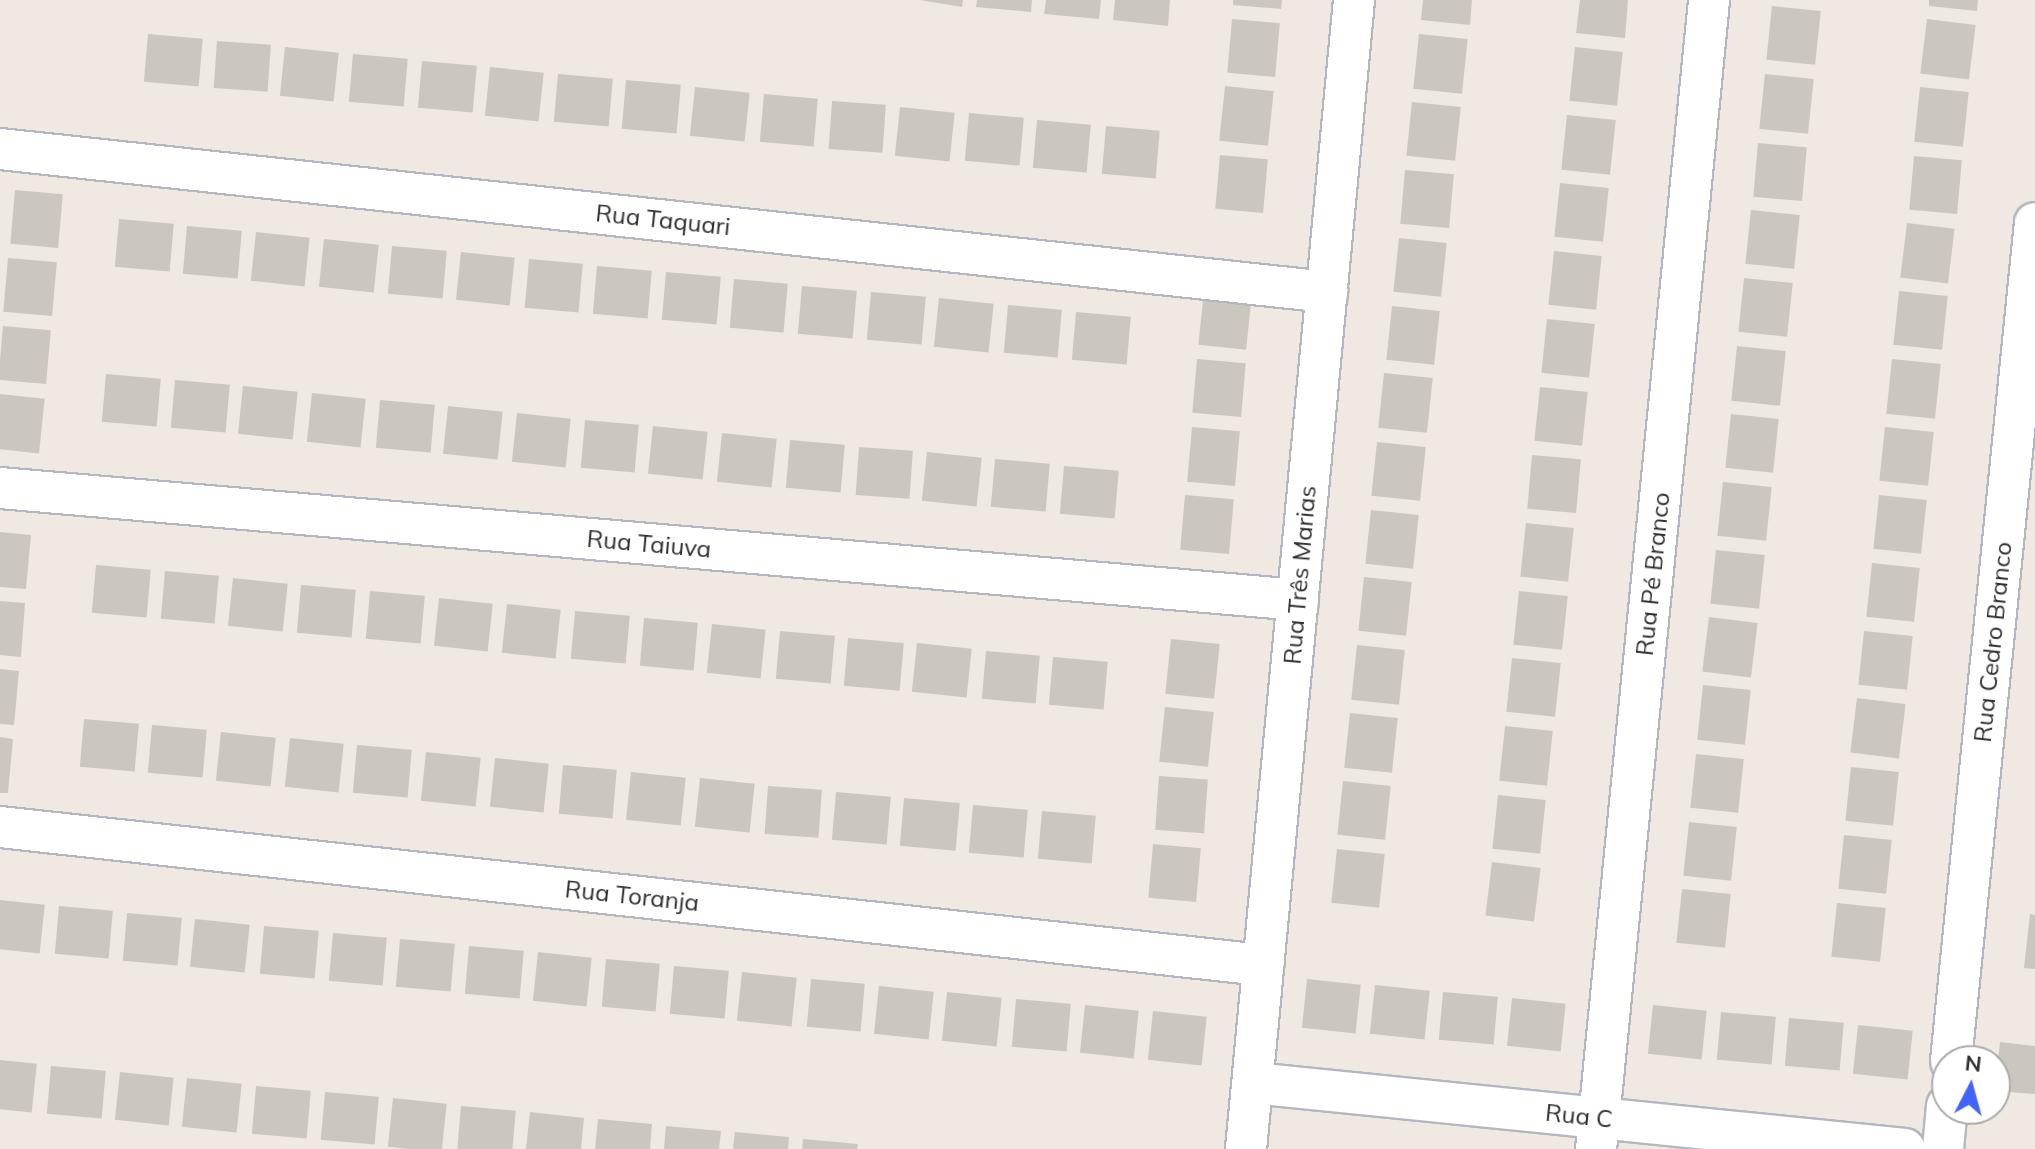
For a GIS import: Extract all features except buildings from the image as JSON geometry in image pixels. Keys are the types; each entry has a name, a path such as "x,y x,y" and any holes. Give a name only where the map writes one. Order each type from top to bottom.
{"street":[{"name":"Rua Três Marias","path":"1246,1149 1354,0"},
{"name":"Rua Pé Branco","path":"1598,1133 1709,0"},
{"name":"Rua Taquari","path":"0,149 1327,292"},
{"name":"Rua Cedro Branco","path":"1953,1045 2035,223"},
{"name":"Rua Taiuva","path":"0,488 1298,600"},
{"name":"Rua Toranja","path":"0,827 1263,965"},
{"name":"Rua C","path":"1253,1083 1598,1133 1905,1149"},
{"path":"1943,1149 1945,1125"}]}
